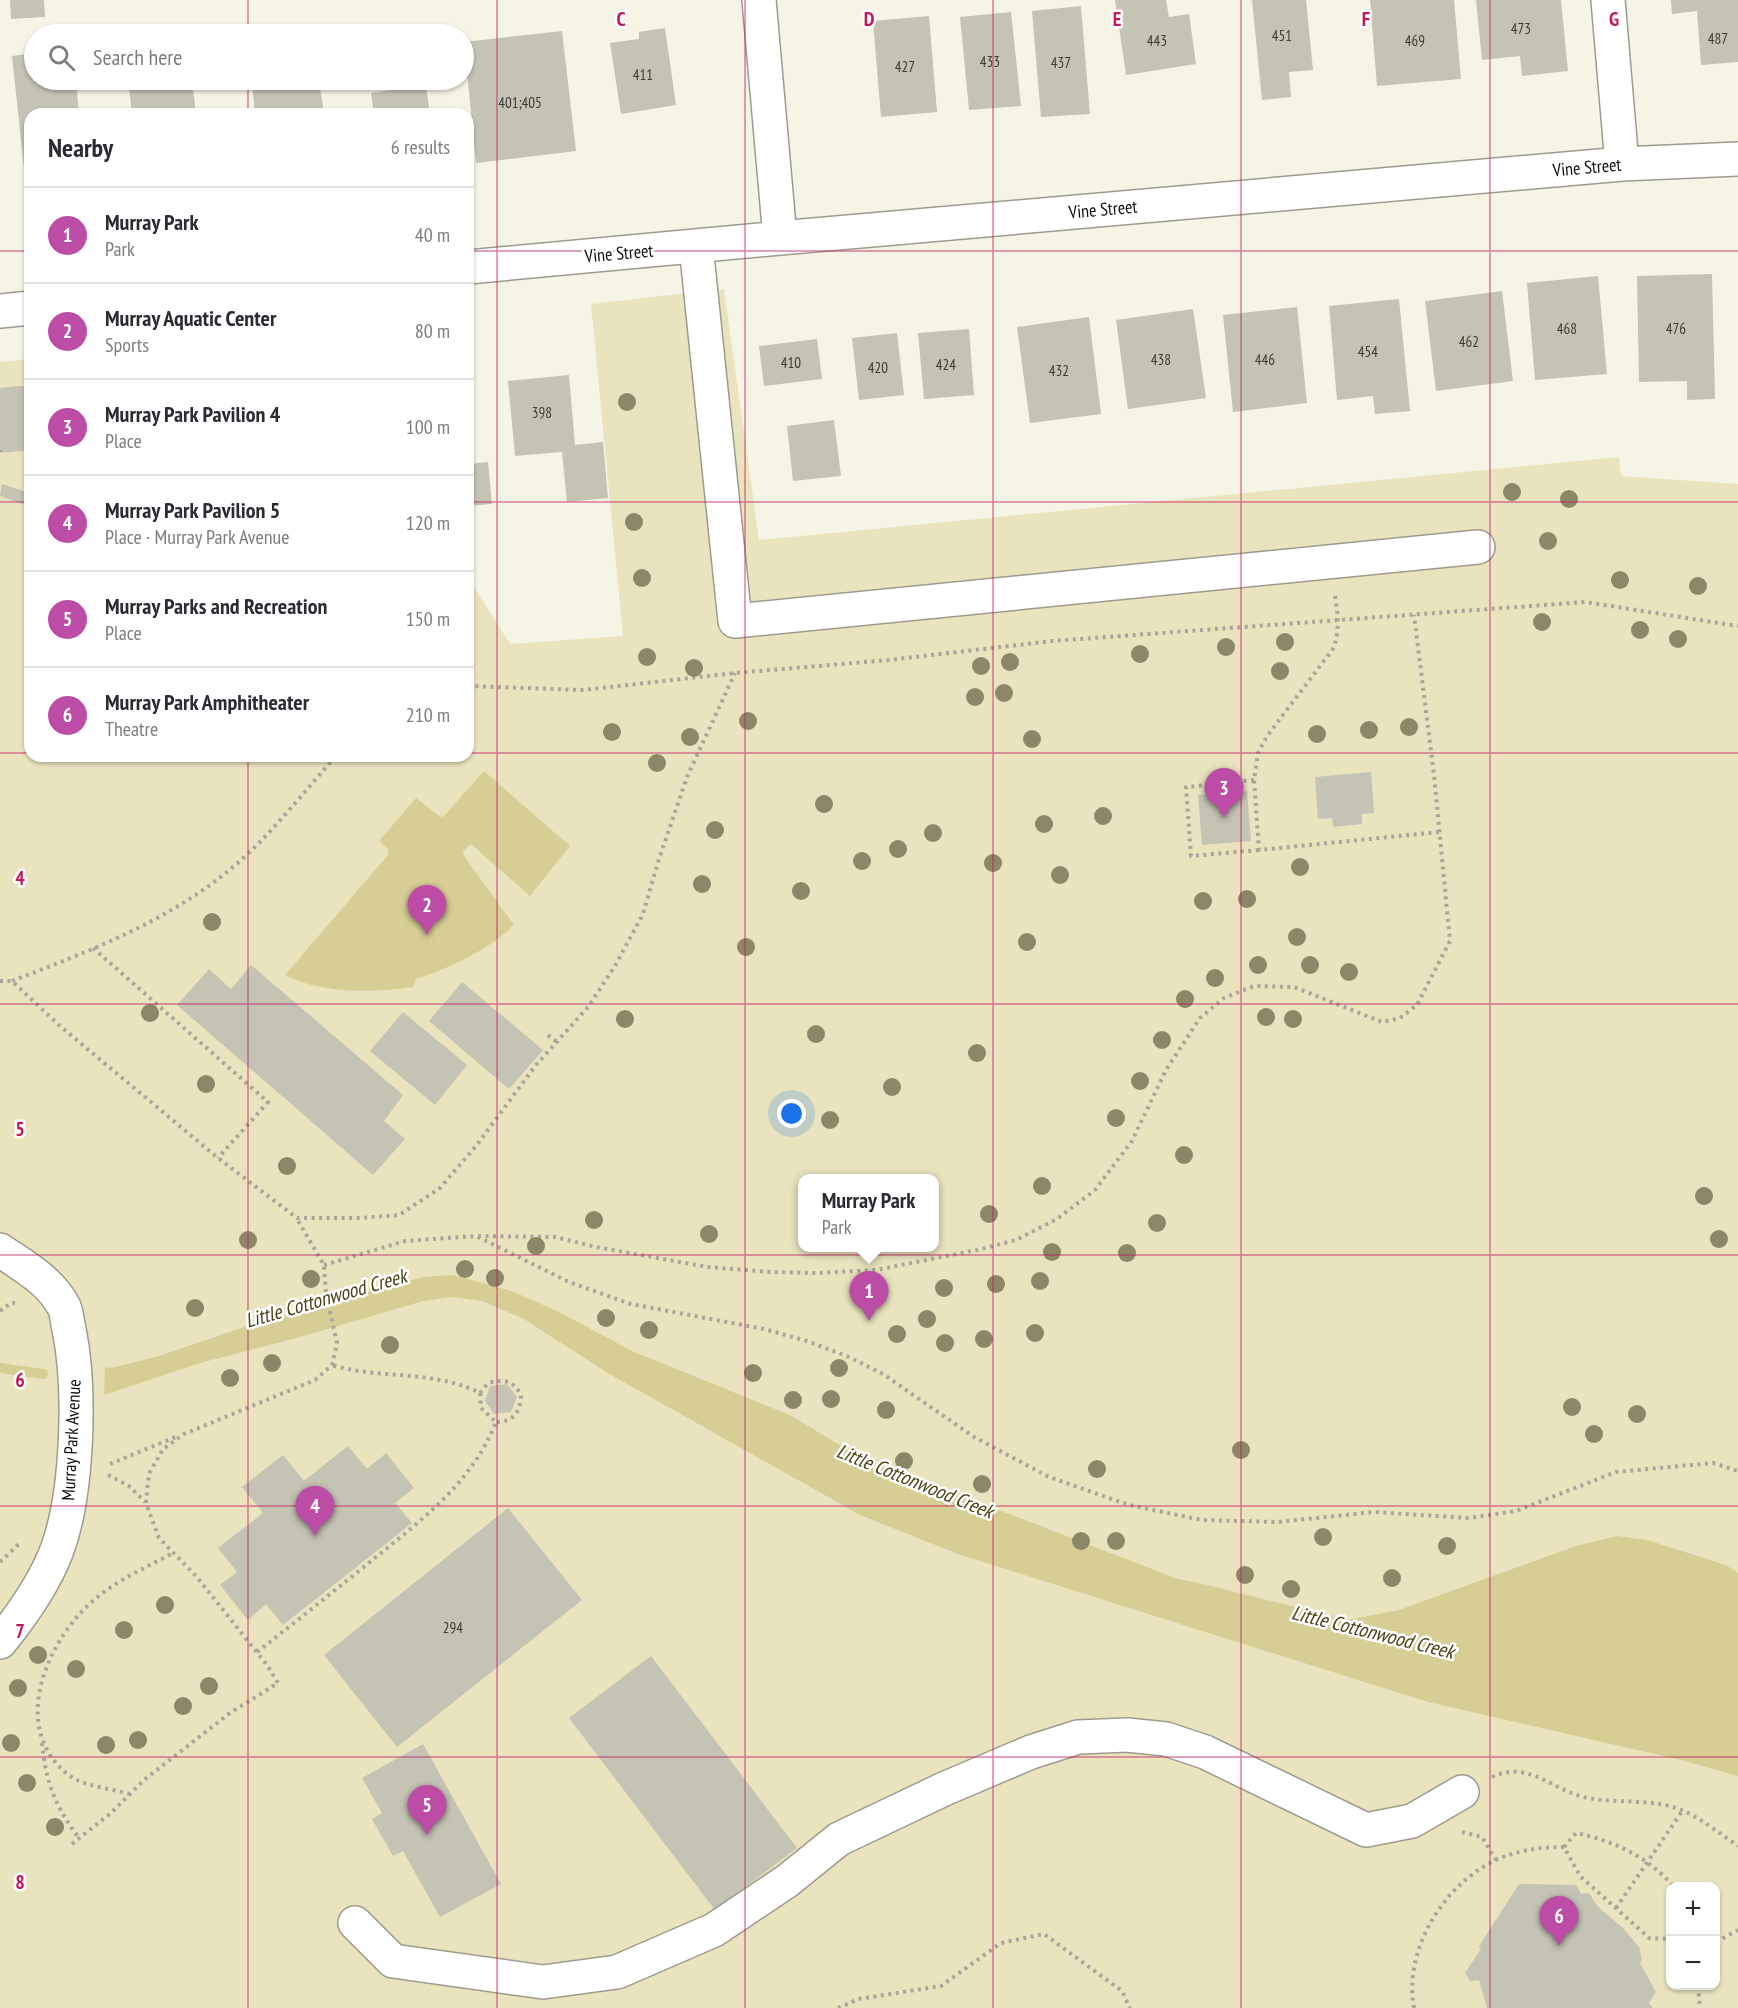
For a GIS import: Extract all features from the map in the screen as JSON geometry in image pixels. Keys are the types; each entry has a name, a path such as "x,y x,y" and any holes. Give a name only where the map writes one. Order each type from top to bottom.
{"street":[{"path":"759,0 780,238"},
{"path":"1608,0 1622,164"},
{"name":"Vine Street","path":"474,266 1622,164 1738,159"},
{"path":"696,246 735,621 1478,547"},
{"path":"0,311 24,309"},
{"name":"Murray Park Avenue","path":"0,1250 44,1280 65,1308 75,1357 73,1461 66,1520 57,1550 43,1581 20,1617 0,1642"},
{"path":"355,1923 393,1961 543,1982 616,1972 714,1930 787,1881 839,1839 944,1789 1031,1752 1078,1737 1127,1735 1176,1742 1206,1752 1366,1830 1412,1821 1462,1792"}],"path":[{"path":"474,686 583,690 735,673 889,660 1052,641 1585,602 1738,626"},
{"path":"324,1265 405,1241 476,1236 555,1237 596,1247 708,1267 770,1272 818,1273 876,1270 977,1250 1016,1240 1057,1219 1095,1190 1132,1141 1166,1070 1200,1018 1224,998 1254,986 1294,987 1382,1022 1400,1018 1417,1005 1450,941 1414,615"},
{"path":"1259,850 1254,780 1258,753 1267,736 1333,649 1338,636 1338,621"},
{"path":"297,1218 360,1218 399,1215 440,1188 476,1146 536,1065 588,1008 644,914 659,859 687,777 735,673"},
{"path":"0,981 12,981 93,948 157,919 202,891 252,849 331,762"},
{"path":"1254,780 1186,788 1191,856 1439,832"},
{"path":"93,948 268,1102 218,1158"},
{"path":"12,981 60,1026 218,1158 297,1218 324,1265 326,1294 337,1343 332,1365 315,1380 105,1465"},
{"path":"548,1035 557,1042"},
{"path":"476,1236 569,1282 631,1304 764,1329 807,1341 849,1357 883,1374 974,1437 1049,1477 1129,1505 1202,1520 1278,1522 1374,1512 1469,1518 1516,1511 1616,1472 1713,1463 1738,1471"},
{"path":"0,1311 11,1303 23,1304"},
{"path":"332,1365 361,1373 411,1374 455,1383 480,1393"},
{"path":"505,1380 512,1383 521,1395 520,1408 510,1420 496,1422 481,1408 480,1393 488,1383 505,1380"},
{"path":"257,1652 418,1523 451,1492 466,1476 480,1455 496,1422"},
{"path":"146,1503 150,1472 156,1461 163,1449 184,1434"},
{"path":"72,1844 111,1813 144,1780 230,1713 278,1683 257,1652 196,1576 159,1538 146,1503 129,1486 99,1471"},
{"path":"0,1561 22,1541"},
{"path":"79,1838 65,1818 45,1772 38,1726 43,1679 62,1637 76,1617 94,1599 135,1573 173,1553"},
{"path":"42,1743 57,1765 77,1780 130,1794"},
{"path":"1462,1792 1496,1775 1511,1771 1528,1773 1587,1798 1655,1803 1683,1810 1738,1846"},
{"path":"1616,1908 1683,1810"},
{"path":"1414,2008 1414,1963 1425,1933 1441,1905 1466,1880 1496,1860 1535,1847 1564,1847 1576,1833 1609,1841 1647,1861 1668,1882"},
{"path":"1564,1847 1580,1876 1649,1938 1666,1939"},
{"path":"1720,1940 1738,1930"},
{"path":"838,2008 859,1999 941,1986 1001,1943 1044,1934 1122,1990 1130,2008"},
{"path":"1698,1990 1700,2008"}],"shaded area":[{"path":"724,289 759,540 1619,457 1621,476 1738,484 1738,2008 0,2008 0,362 24,360 24,762 474,762 474,588 510,644 623,636 591,304"}],"water":[{"path":"484,771 570,846 530,896 471,844 463,851 464,856 514,925 492,943 468,957 416,979 413,987 365,991 331,989 285,975 388,855 388,849 379,841 416,798 443,817"},
{"path":"454,1275 514,1292 559,1312 632,1351 790,1415 856,1455 1178,1579 1347,1620 1399,1610 1576,1546 1617,1536 1647,1540 1726,1565 1738,1573 1738,1776 1681,1760 1428,1702 958,1554 860,1515 606,1372 524,1319 482,1301 452,1297 423,1301 297,1338 200,1363 104,1395 105,1367 111,1368 159,1356 250,1325 349,1300 380,1287 424,1277"}],"building":[{"path":"10,0 44,0 45,17 11,19"},
{"path":"1115,0 1166,0 1169,17 1189,14 1196,64 1126,75"},
{"path":"1252,0 1306,0 1313,70 1289,72 1291,97 1262,100"},
{"path":"1370,0 1454,0 1461,79 1377,86"},
{"path":"1476,0 1561,0 1568,71 1522,76 1520,56 1482,60"},
{"path":"1671,0 1738,0 1738,62 1701,65 1697,11 1672,14"},
{"path":"1081,6 1090,114 1041,117 1032,11"},
{"path":"1011,12 1021,106 969,110 960,17"},
{"path":"929,16 937,112 881,117 873,21"},
{"path":"665,28 676,105 621,114 610,43 639,39 639,32"},
{"path":"562,31 576,151 476,163 474,108 471,108 469,90 474,90 474,41"},
{"path":"24,54 24,90 77,90 78,108 24,108 24,168 12,56"},
{"path":"129,90 193,90 195,108 131,108"},
{"path":"253,90 320,90 323,108 254,108"},
{"path":"391,90 426,90 429,108 373,108 371,93"},
{"path":"1712,274 1715,399 1687,400 1687,381 1639,382 1637,276"},
{"path":"1598,276 1607,374 1535,380 1527,283"},
{"path":"1502,291 1513,381 1436,391 1425,301"},
{"path":"1399,299 1410,411 1375,414 1373,396 1337,400 1329,306"},
{"path":"1297,307 1307,403 1233,412 1223,315"},
{"path":"1193,309 1206,398 1128,409 1116,320"},
{"path":"1089,317 1101,414 1030,423 1017,327"},
{"path":"969,329 974,395 924,399 918,333"},
{"path":"897,333 904,395 859,400 852,338"},
{"path":"817,339 822,379 764,386 759,346"},
{"path":"569,375 575,445 603,442 608,498 567,502 562,452 515,456 508,381"},
{"path":"24,386 24,451 0,453 0,388"},
{"path":"834,420 841,476 793,481 787,426"},
{"path":"488,462 492,504 474,506 474,463"},
{"path":"2,484 24,491 24,505 0,496"},
{"path":"1371,772 1374,813 1362,814 1362,824 1333,827 1332,818 1318,819 1315,777"},
{"path":"1247,791 1251,841 1202,845 1198,795"},
{"path":"251,965 403,1095 384,1121 405,1139 373,1175 177,1005 209,969 231,989"},
{"path":"462,982 543,1050 509,1089 429,1021"},
{"path":"403,1012 467,1065 435,1105 370,1051"},
{"path":"507,1384 517,1397 511,1412 494,1414 485,1401 490,1386"},
{"path":"348,1446 367,1469 386,1453 414,1488 395,1503 412,1523 283,1625 266,1604 248,1620 220,1585 237,1572 218,1548 263,1513 242,1487 283,1455 304,1481"},
{"path":"508,1508 582,1600 397,1747 324,1655"},
{"path":"651,1656 797,1848 715,1910 569,1718"},
{"path":"423,1744 501,1884 440,1917 403,1851 393,1856 372,1819 382,1813 362,1778"},
{"path":"1519,1884 1576,1885 1581,1894 1589,1893 1598,1907 1622,1927 1639,1947 1642,1960 1640,1963 1656,1992 1649,2003 1653,2008 1487,2008 1479,1980 1470,1981 1465,1973 1481,1949 1479,1946"}],"waterway":[{"name":"Little Cottonwood Creek","path":"0,1368 43,1374"}],"place":[{"name":"Murray Park Pavilion 4","path":"1224,818"},
{"name":"Murray Aquatic Center","path":"427,935"},
{"name":"Murray Park","path":"869,1321"},
{"name":"Murray Park Pavilion 5","path":"315,1536"},
{"name":"Murray Parks and Recreation","path":"427,1835"},
{"name":"Murray Park Amphitheater","path":"1559,1946"}]}
